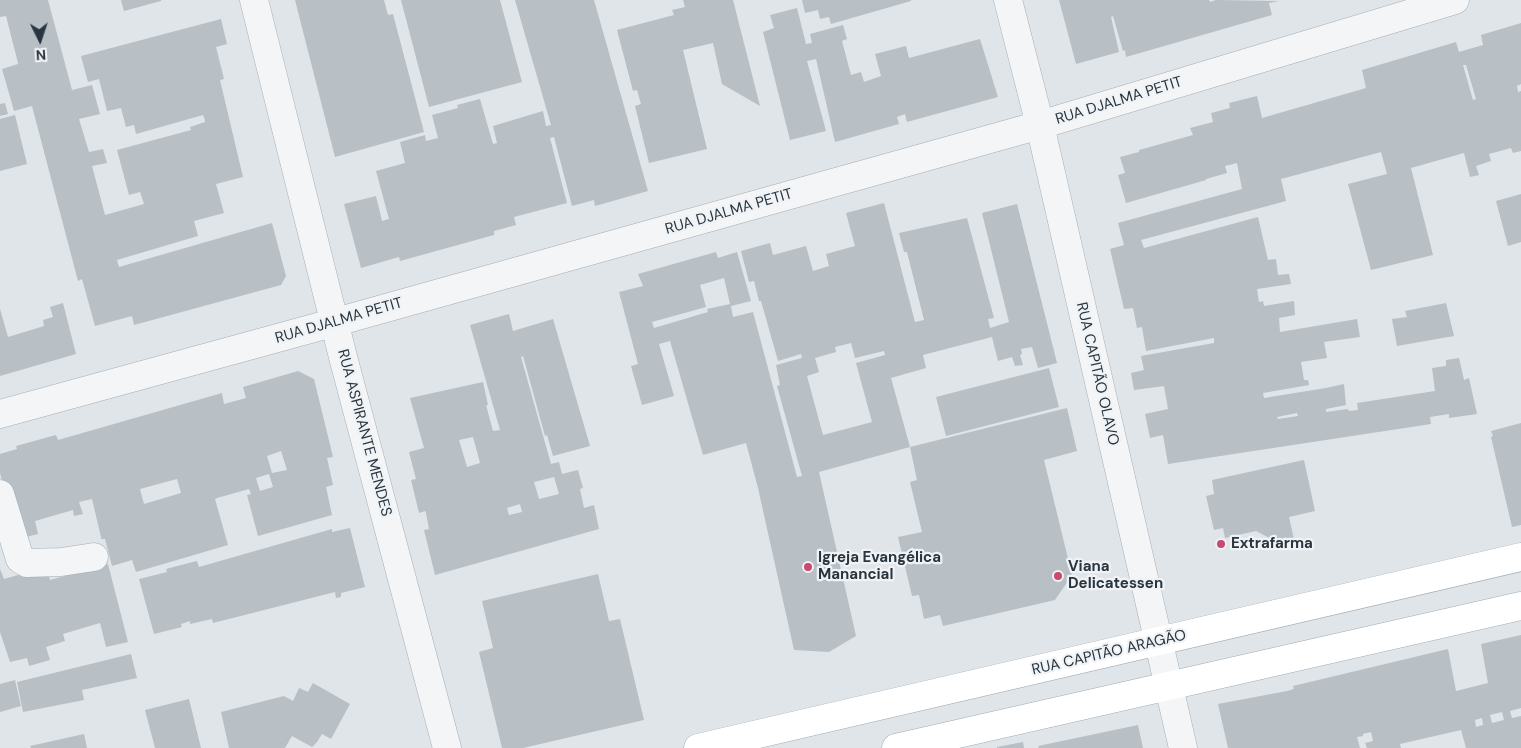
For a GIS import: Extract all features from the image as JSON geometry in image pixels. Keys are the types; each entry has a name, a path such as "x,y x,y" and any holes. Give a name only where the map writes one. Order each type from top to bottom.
{"main road":[{"name":"RUA CAPITÃO ARAGÃO","path":"698,748 1159,642 1521,556"},
{"path":"896,748 1521,606"}],"street":[{"name":"RUA ASPIRANTE MENDES","path":"254,0 346,366 446,748"},
{"name":"RUA CAPITÃO OLAVO","path":"1008,0 1040,125 1183,748"},
{"name":"RUA DJALMA PETIT","path":"0,414 1040,125 1455,0"},
{"path":"0,494 20,559 27,563 61,562 94,557"}],"building":[{"path":"0,0 48,0 72,90 92,85 100,114 79,119 89,152 103,149 107,163 92,166 105,215 144,204 140,192 129,195 117,150 191,130 190,127 205,122 205,120 203,115 136,134 134,125 126,127 121,108 107,111 99,79 88,82 81,56 221,19 227,44 216,47 224,79 220,80 243,177 216,184 224,213 194,221 198,236 117,260 119,267 272,223 286,276 281,285 134,325 132,316 95,326 82,279 78,281 32,106 14,111 2,69 18,63 6,16 0,17"},
{"path":"121,0 161,0 161,1 124,11"},
{"path":"295,0 384,0 388,15 393,14 424,132 335,157"},
{"path":"401,0 500,0 522,82 429,107"},
{"path":"515,0 594,0 648,191 595,206 594,200 572,206 554,137 550,138 567,203 514,217 516,225 494,231 494,235 400,261 399,257 361,268 344,204 376,196 382,221 389,219 376,171 405,163 400,142 425,135 426,141 438,138 432,115 458,108 457,105 480,99 493,144 497,143 493,126 543,111 546,126 551,125"},
{"path":"683,0 733,0 760,106 722,84 713,43 683,50 707,149 649,163 635,106 641,104 637,90 633,91 617,30 674,15 672,10 685,7"},
{"path":"802,0 911,1 831,24 829,17 820,19 818,10 805,13"},
{"path":"1059,0 1279,1 1269,3 1272,15 1126,57 1113,16 1111,17 1119,52 1076,64"},
{"path":"797,8 806,44 812,43 810,34 843,25 847,39 842,41 851,75 861,72 864,82 881,76 875,54 906,46 909,58 980,39 998,97 907,122 905,114 897,117 899,124 835,142 816,59 807,61 826,131 790,140 763,32 774,28 770,15"},
{"path":"1521,23 1521,84 1517,86 1518,92 1521,91 1521,151 1513,153 1511,148 1489,154 1491,161 1476,166 1479,175 1470,177 1464,153 1411,168 1433,255 1371,270 1348,184 1387,174 1381,152 1281,179 1286,201 1141,240 1144,248 1258,217 1268,260 1276,259 1278,275 1289,274 1291,284 1257,289 1259,302 1263,301 1264,306 1294,301 1295,315 1279,318 1280,332 1357,319 1360,337 1324,342 1327,358 1301,362 1304,380 1308,380 1309,385 1263,393 1264,398 1344,384 1346,405 1326,409 1326,412 1348,409 1349,411 1358,410 1357,403 1435,391 1432,368 1446,366 1446,360 1459,358 1464,380 1469,378 1477,414 1449,418 1449,414 1430,417 1431,424 1168,464 1163,435 1150,438 1145,414 1168,409 1164,386 1134,390 1131,373 1144,370 1141,356 1214,343 1214,338 1146,351 1142,327 1137,328 1133,308 1124,309 1110,249 1124,245 1118,223 1242,189 1237,163 1225,166 1227,173 1126,203 1118,175 1125,173 1120,157 1193,135 1190,128 1213,122 1211,113 1230,108 1229,103 1257,96 1262,118 1366,88 1362,70 1456,42 1459,52 1483,45 1481,35","holes":["1463,65 1466,65 1476,99 1473,100","1297,413 1298,416 1278,419 1277,417"]},
{"path":"5,103 8,114 0,116 0,104"},
{"path":"15,115 27,164 0,171 0,119"},
{"path":"1521,194 1521,242 1508,246 1496,201"},
{"path":"884,203 915,322 924,320 907,252 904,252 899,233 967,218 994,318 988,319 990,328 1009,322 982,213 1017,204 1057,363 1038,368 1032,347 1021,349 1022,354 1020,355 1023,365 1015,366 1012,357 998,361 992,337 923,355 926,368 891,378 910,447 819,472 856,636 829,652 794,650 758,488 746,443 703,455 670,341 659,344 674,396 642,405 631,366 638,364 619,292 643,286 638,274 716,252 718,258 737,252 751,301 731,306 733,317 753,312 797,477 802,476 777,386 780,385 776,365 802,358 801,354 778,361 761,301 759,301 754,281 749,282 741,251 770,243 773,255 806,246 813,271 829,266 826,254 855,246 846,213","holes":["724,278 730,304 707,309 708,312 654,328 652,322 706,307 700,285","851,343 855,358 884,351 885,355 856,363 872,422 823,435 807,376 819,372 815,358 836,352 835,347"]},
{"path":"63,303 76,354 0,376 0,309 8,337 44,326 43,320 53,317 50,307"},
{"path":"1446,303 1454,336 1397,346 1392,319 1407,317 1405,311"},
{"path":"509,314 513,331 553,319 590,446 553,456 547,435 545,436 523,356 521,357 551,464 559,462 562,474 578,470 583,488 580,489 584,508 594,505 599,529 435,575 424,530 429,529 426,513 425,511 419,513 411,480 416,479 409,452 424,448 410,398 483,382 488,405 486,405 493,431 500,430 470,325","holes":["473,437 480,463 467,467 459,440","554,477 559,494 539,499 534,482","520,504 522,512 509,515 507,508"]},
{"path":"1049,368 1059,407 946,436 936,397"},
{"path":"298,371 314,379 333,457 327,458 333,485 326,487 332,515 258,536 247,495 251,494 249,489 217,498 215,499 228,545 136,572 132,560 112,566 105,539 101,539 92,499 79,502 83,514 74,516 73,510 35,521 38,534 17,538 0,473 0,454 17,449 16,446 56,435 58,440 222,393 224,404 246,398 243,387","holes":["281,451 287,470 272,473 267,456","269,474 273,487 260,491 256,478","177,479 181,493 144,504 140,489"]},
{"path":"1067,408 1077,451 1044,460 1072,575 1055,600 943,626 940,615 924,619 919,595 912,596 898,537 922,532 910,482 917,480 910,447"},
{"path":"1521,423 1521,525 1512,527 1491,431"},
{"path":"1304,460 1315,511 1289,517 1295,544 1285,546 1256,531 1225,538 1223,528 1214,530 1206,496 1214,494 1212,480"},
{"path":"350,528 365,587 341,593 341,597 336,598 335,592 213,623 212,619 190,624 190,621 181,624 182,627 154,634 139,579 167,572 166,569 197,561 199,567 332,529 332,532"},
{"path":"108,564 128,642 106,647 100,623 63,634 65,641 46,647 50,660 29,666 27,658 10,662 0,632 0,569 4,579 46,567 50,580"},
{"path":"598,574 609,621 620,619 644,720 523,748 502,748 479,652 493,648 482,601"},
{"path":"1521,635 1521,708 1510,711 1512,718 1521,716 1521,748 1466,748 1461,730 1400,744 1401,748 1367,748 1365,743 1373,741 1371,732 1357,737 1360,748 1228,748 1218,704 1287,691 1294,689 1293,686 1448,649 1456,691 1488,683 1481,644","holes":["1502,712 1504,720 1492,723 1490,715","1482,718 1483,725 1476,727 1475,720"]},
{"path":"131,654 137,678 82,690 84,700 23,712 17,682"},
{"path":"15,680 21,706 0,712 0,684"},
{"path":"313,683 350,704 331,739 322,734 312,747 292,736 285,748 229,748 221,712 284,696 293,701 299,688 308,692"},
{"path":"189,699 201,748 155,748 145,710"},
{"path":"1138,725 1143,748 1039,748 1038,746"},
{"path":"84,734 87,748 31,748 30,746"},
{"path":"1023,742 1024,748 997,748 997,747"}],"place":[{"name":"Extrafarma","path":"1221,544"},
{"name":"Igreja Evangélica Manancial","path":"808,567"},
{"name":"Viana Delicatessen","path":"1058,576"}]}
